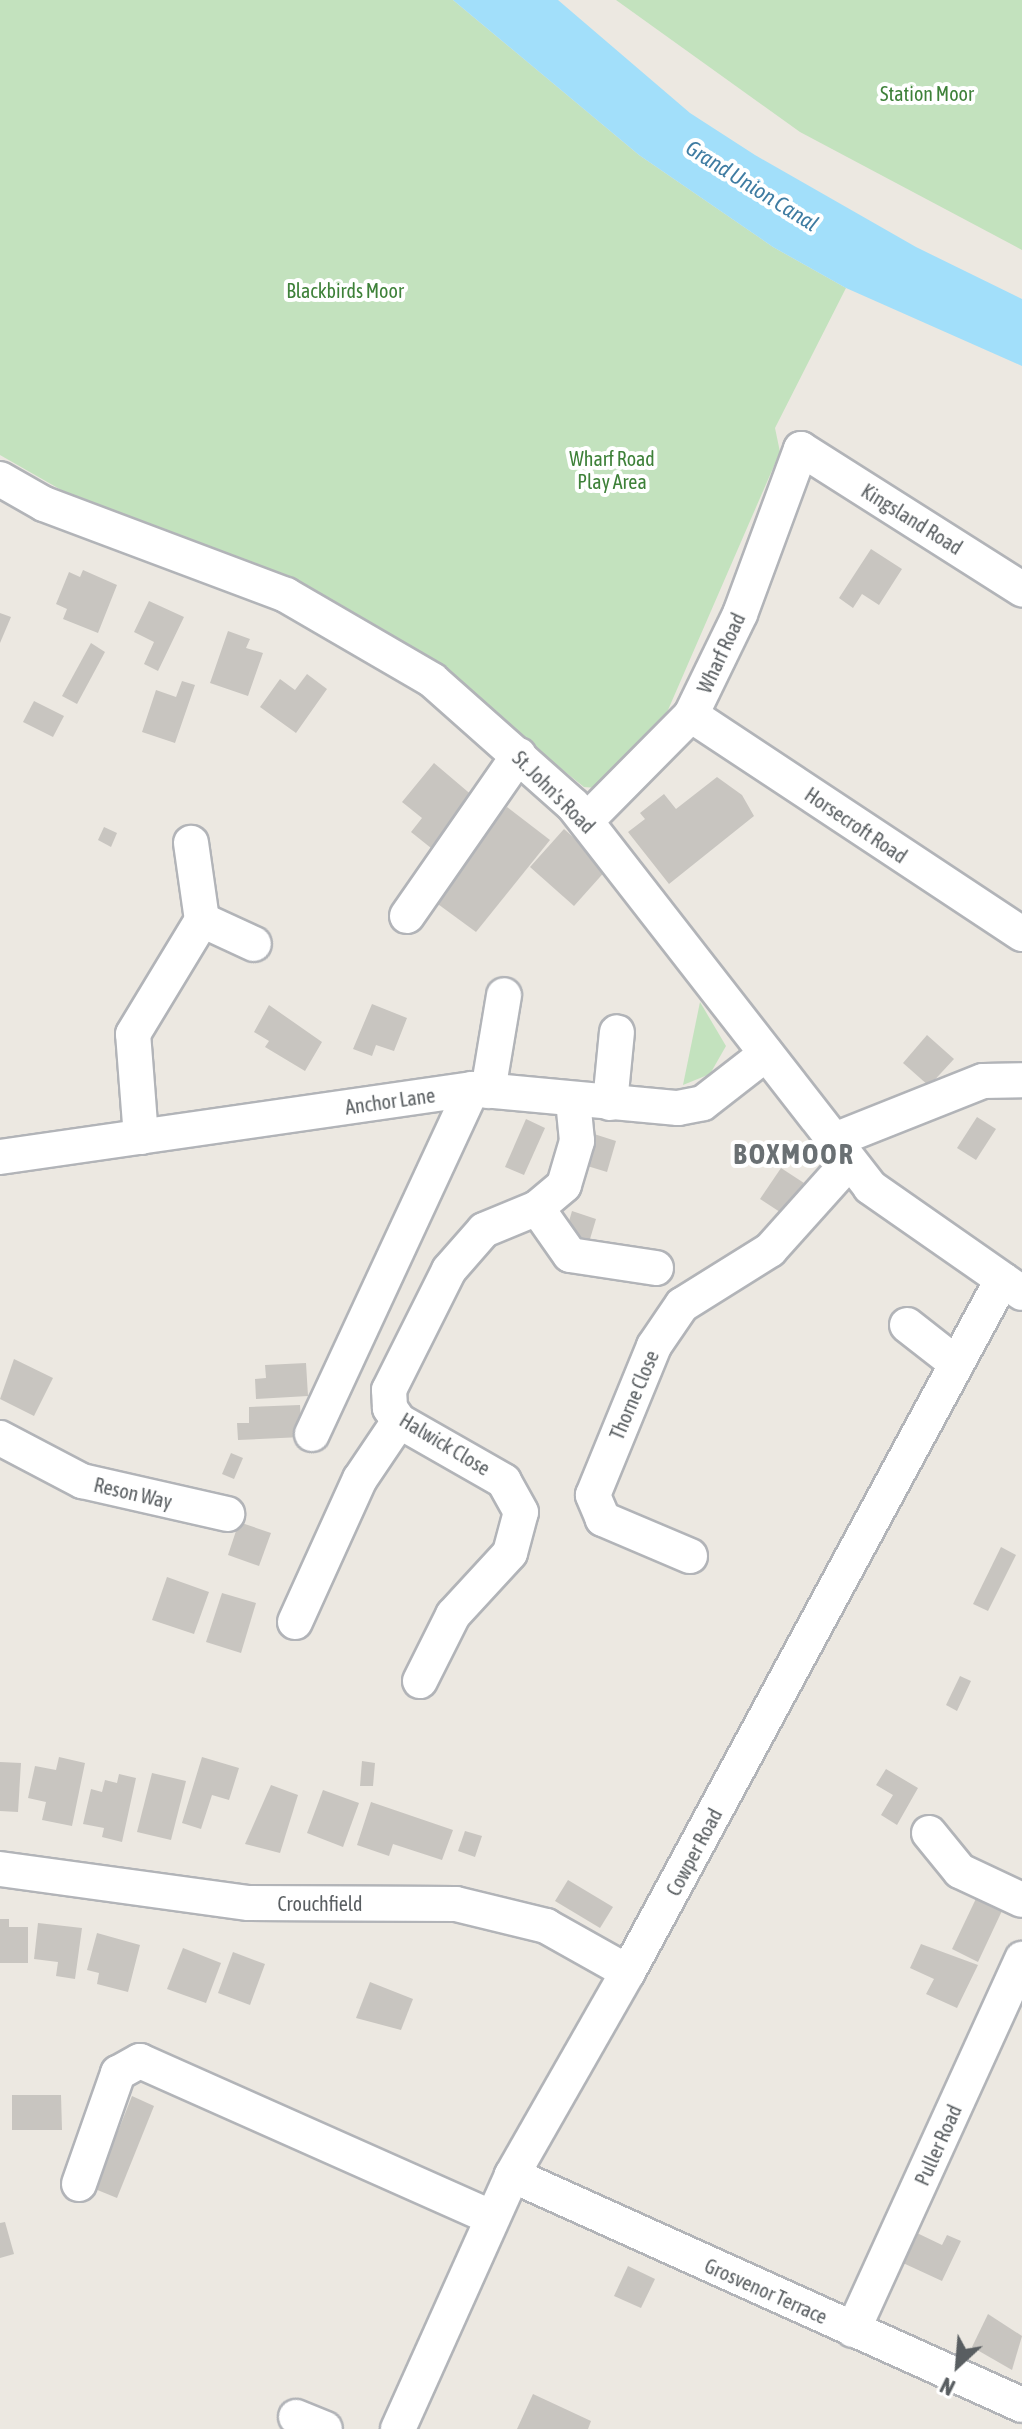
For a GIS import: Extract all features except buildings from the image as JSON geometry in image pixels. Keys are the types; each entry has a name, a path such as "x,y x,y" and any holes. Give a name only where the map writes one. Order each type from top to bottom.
{"street":[{"name":"Kingsland Road","path":"801,449 1022,589"},
{"name":"Wharf Road","path":"586,821 691,715 740,614 801,449"},
{"name":"St. John's Road","path":"0,479 44,504 286,595 432,680 519,755 586,821 841,1152 897,1210 1012,1286"},
{"name":"Horsecroft Road","path":"691,715 1022,934"},
{"path":"407,916 519,755"},
{"path":"141,1137 133,1034 202,920 191,843"},
{"path":"202,920 254,944"},
{"path":"312,1434 480,1090 504,995"},
{"path":"610,1103 617,1032"},
{"name":"Anchor Lane","path":"0,1157 480,1090 678,1108 703,1103 766,1054"},
{"path":"841,1152 983,1081 1022,1080"},
{"name":"Halwick Close","path":"420,1681 453,1615 510,1553 521,1512 504,1481 399,1421 390,1408 393,1378 449,1270 484,1230 537,1208 564,1185 577,1141 573,1100"},
{"name":"Thorne Close","path":"690,1556 603,1519 593,1495 654,1346 682,1305 770,1250 841,1152"},
{"path":"537,1208 570,1255 656,1268"},
{"name":"Cowper Road","path":"398,2429 512,2175 628,1972 957,1364 1012,1286"},
{"path":"907,1325 957,1364"},
{"path":"295,1622 360,1479 399,1421"},
{"name":"Reson Way","path":"0,1438 82,1481 227,1514"},
{"path":"929,1833 960,1871 1022,1900"},
{"name":"Crouchfield","path":"0,1869 249,1903 456,1904 546,1926 628,1972"},
{"name":"Puller Road","path":"853,2330 1022,1959"},
{"path":"79,2184 118,2073 140,2061 492,2218"},
{"name":"Grosvenor Terrace","path":"512,2175 1022,2405"}],"green space":[{"name":"Blackbirds Moor","path":"0,0 453,0 639,155 773,247 846,288 775,428 780,452 668,710 635,755 596,788 584,787 440,672 293,581 70,495 0,455"},
{"name":"Station Moor","path":"616,0 1022,0 1022,250 800,132"},
{"path":"700,1002 726,1046 710,1074 683,1085"}],"water":[{"name":"Grand Union Canal","path":"453,0 558,0 690,113 755,155 916,247 1022,299 1022,366 846,288 773,247 639,155"}],"district":[{"name":"BOXMOOR","path":"794,1154"}],"park label":[{"name":"Wharf Road Play Area","path":"612,470"}]}
